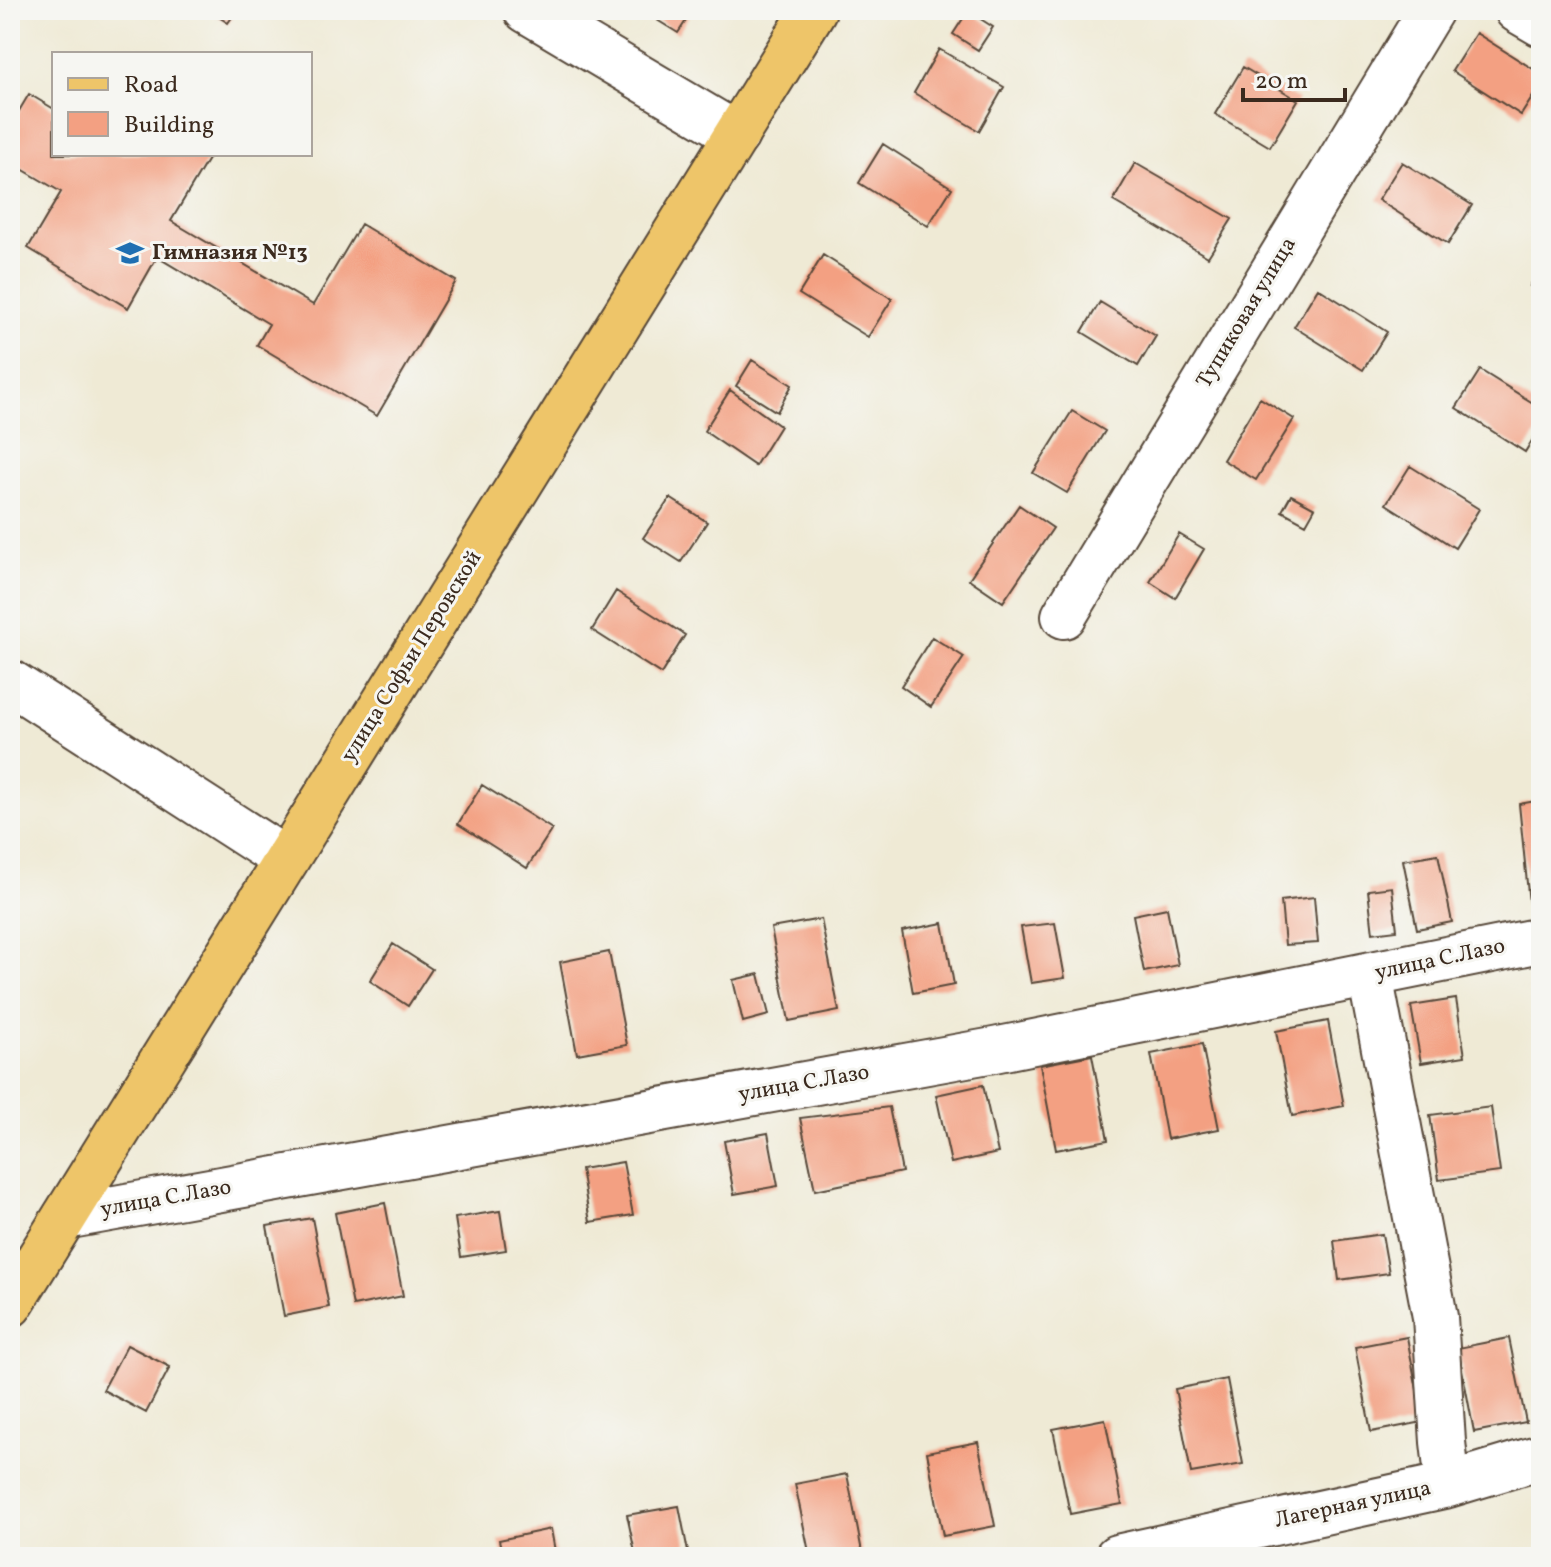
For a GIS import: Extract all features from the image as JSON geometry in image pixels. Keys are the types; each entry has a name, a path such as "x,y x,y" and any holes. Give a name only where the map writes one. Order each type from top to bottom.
{"main road":[{"name":"улица Софьи Перовской","path":"10,1305 814,10"}],"street":[{"path":"526,10 737,135"},
{"name":"Тупиковая улица","path":"1064,616 1431,10"},
{"path":"1517,10 1541,24"},
{"path":"10,682 286,860"},
{"name":"улица С.Лазо","path":"65,1217 994,1050 1541,940"},
{"path":"1370,975 1435,1317 1448,1485"},
{"name":"Лагерная улица","path":"1117,1557 1448,1485 1541,1457"}],"building":[{"path":"208,10 237,10 228,23"},
{"path":"641,10 693,10 678,33"},
{"path":"968,11 993,27 978,50 953,34"},
{"path":"1476,33 1541,74 1541,84 1521,115 1452,71"},
{"path":"939,49 1004,87 979,131 914,93"},
{"path":"1243,67 1298,100 1270,147 1215,114"},
{"name":"Гимназия №13","path":"29,94 52,108 52,156 210,156 171,221 313,305 361,224 456,281 377,416 257,345 269,324 157,257 128,308 28,248 61,192 10,162 10,126"},
{"path":"883,144 952,188 928,226 859,183"},
{"path":"1402,162 1472,205 1448,244 1378,200"},
{"path":"1135,163 1232,219 1208,257 1113,201"},
{"path":"823,255 892,299 868,337 799,294"},
{"path":"1541,268 1541,293 1530,286"},
{"path":"1318,288 1387,332 1363,370 1294,327"},
{"path":"1100,302 1156,336 1138,366 1082,332"},
{"path":"752,360 792,385 777,412 736,386"},
{"path":"1480,370 1541,408 1541,426 1525,452 1456,408"},
{"path":"730,390 780,426 755,466 704,431"},
{"path":"1260,398 1294,419 1256,480 1223,460"},
{"path":"1072,411 1105,431 1067,493 1033,473"},
{"path":"1410,466 1479,509 1455,548 1386,504"},
{"path":"1291,495 1315,508 1306,524 1282,511"},
{"path":"670,498 707,522 681,562 643,538"},
{"path":"1019,505 1053,528 1003,602 969,579"},
{"path":"1179,534 1204,549 1175,598 1150,582"},
{"path":"616,591 685,635 661,674 592,630"},
{"path":"932,637 964,657 931,707 901,686"},
{"path":"482,785 552,829 527,868 458,824"},
{"path":"1541,800 1541,911 1530,913 1519,804"},
{"path":"1438,854 1452,922 1417,929 1403,860"},
{"path":"1392,887 1397,930 1373,933 1368,890"},
{"path":"1314,897 1318,943 1285,945 1281,901"},
{"path":"1167,908 1178,965 1144,972 1133,915"},
{"path":"821,919 839,1011 789,1021 771,928"},
{"path":"943,923 954,985 913,993 902,931"},
{"path":"1055,923 1065,978 1031,983 1021,927"},
{"path":"393,944 432,969 408,1006 370,981"},
{"path":"609,952 627,1045 577,1054 560,962"},
{"path":"1541,973 1541,992 1540,992 1536,974"},
{"path":"759,974 769,1015 743,1022 733,980"},
{"path":"1456,999 1465,1056 1421,1063 1411,1006"},
{"path":"1328,1021 1344,1106 1292,1116 1276,1031"},
{"path":"1202,1044 1219,1129 1167,1139 1151,1054"},
{"path":"1092,1055 1108,1140 1056,1150 1040,1065"},
{"path":"983,1085 998,1153 951,1163 936,1095"},
{"path":"889,1107 902,1172 815,1190 800,1118"},
{"path":"1491,1107 1500,1172 1439,1180 1430,1115"},
{"path":"768,1133 778,1186 734,1194 724,1141"},
{"path":"623,1162 633,1215 590,1222 581,1169"},
{"path":"385,1203 403,1296 353,1306 335,1213"},
{"path":"500,1211 506,1250 461,1257 455,1218"},
{"path":"312,1218 329,1307 284,1316 267,1226"},
{"path":"1382,1234 1389,1273 1339,1280 1334,1241"},
{"path":"1407,1337 1423,1422 1371,1432 1355,1347"},
{"path":"1509,1338 1526,1422 1474,1432 1458,1348"},
{"path":"127,1345 170,1367 146,1413 103,1390"},
{"path":"1227,1379 1243,1464 1191,1473 1175,1389"},
{"path":"1105,1419 1122,1504 1070,1514 1053,1429"},
{"path":"978,1442 995,1526 943,1536 927,1452"},
{"path":"847,1474 863,1557 810,1557 795,1484"},
{"path":"679,1506 689,1557 636,1557 627,1515"},
{"path":"551,1529 556,1557 503,1557 499,1540"}],"place":[{"name":"Гимназия №13","path":"130,253"}]}
